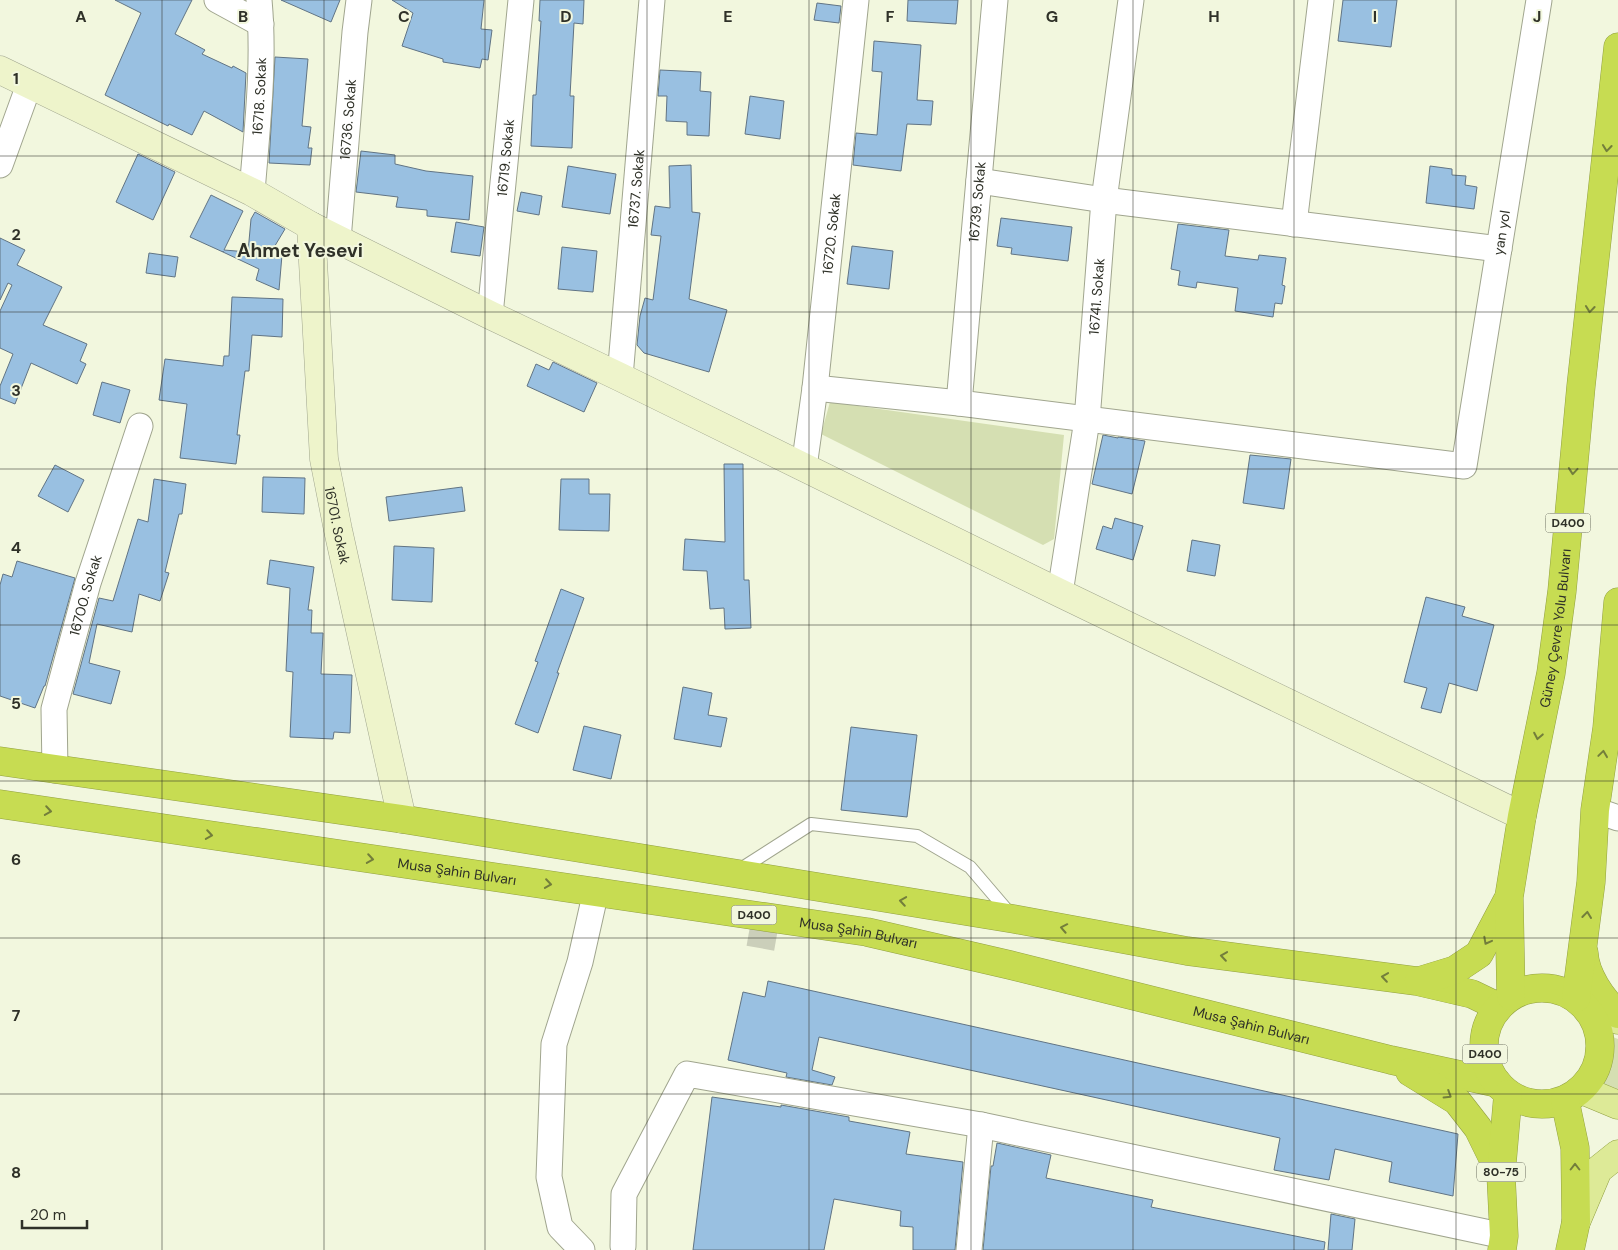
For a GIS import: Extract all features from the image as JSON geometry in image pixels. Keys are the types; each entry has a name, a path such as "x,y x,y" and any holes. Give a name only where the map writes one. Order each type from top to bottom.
{"highway":[{"name":"Güney Çevre Yolu Bulvarı","path":"1505,1002 1509,897 1522,816 1551,673 1562,591 1581,386 1618,47"},
{"path":"1580,1002 1591,882 1606,814 1607,728 1618,602"},
{"path":"0,761 402,819 1014,919 1187,951 1416,981 1505,1002 1527,990 1544,988 1560,991 1580,1002 1595,1020 1600,1038 1600,1057 1594,1075 1574,1095 1576,1222 1570,1250"},
{"name":"Musa Şahin Bulvarı","path":"0,804 867,932 1010,965 1502,1089"},
{"path":"631,896 689,918 749,932"},
{"path":"1416,981 1455,970 1480,954 1509,897"},
{"path":"783,938 813,938 839,928"},
{"path":"1584,946 1585,963 1595,985 1618,1014"},
{"name":"D400","path":"1505,1002 1488,1024 1484,1045 1487,1065 1502,1089 1526,1103 1546,1105 1574,1095"},
{"path":"1391,1060 1457,1101 1478,1128 1501,1175"},
{"name":"80-75","path":"1502,1089 1501,1175 1503,1243"}],"main road":[{"path":"0,70 252,192 338,240 490,315 1522,816"},
{"name":"16701. Sokak","path":"311,226 324,459 402,819"},
{"path":"1580,1002 1618,1020"},
{"path":"1574,1095 1618,1105"},
{"path":"1576,1222 1598,1170 1618,1154"}],"street":[{"path":"217,0 261,24"},
{"name":"16718. Sokak","path":"252,192 261,74 259,0"},
{"name":"16736. Sokak","path":"338,240 359,0"},
{"name":"16719. Sokak","path":"490,315 521,0"},
{"name":"16737. Sokak","path":"620,377 652,0"},
{"name":"16720. Sokak","path":"804,467 815,388 856,0"},
{"name":"16739. Sokak","path":"959,403 995,0"},
{"name":"16741. Sokak","path":"1060,593 1087,420 1104,200 1131,0"},
{"path":"1294,224 1321,0"},
{"name":"yan yol","path":"1087,420 1464,466 1539,0"},
{"path":"0,165 29,85"},
{"path":"979,181 1104,200 1499,249"},
{"path":"815,388 959,403 1087,420"},
{"name":"16700. Sokak","path":"55,770 54,709 88,583 140,426"},
{"path":"582,1250 560,1227 548,1177 554,1044 580,962 596,891"},
{"path":"625,1249 624,1194 687,1074 981,1124 1503,1243"},
{"path":"969,1250 981,1124"}],"lane":[{"path":"734,873 811,824 917,836 970,867 1014,919"}],"green space":[{"path":"830,402 1064,435 1054,539 1043,545 821,434"},
{"path":"1613,1037 1618,1039 1618,1098 1602,1095"}],"building":[{"path":"115,0 192,0 175,34 205,50 202,54 246,73 243,132 204,111 192,135 169,124 168,126 105,95 141,13"},
{"path":"281,0 340,0 331,22"},
{"path":"392,0 484,0 481,29 492,30 488,60 482,59 480,68 443,62 443,59 402,46 413,13"},
{"path":"540,0 584,0 583,24 574,23 570,96 574,96 572,148 531,146 533,95 536,95 541,21 539,21"},
{"path":"908,0 958,0 956,24 907,21"},
{"path":"1343,0 1397,0 1391,47 1338,41"},
{"path":"817,3 841,6 839,23 814,20"},
{"path":"874,41 921,45 917,100 933,101 931,125 907,124 901,171 853,165 856,133 877,135 882,72 872,71"},
{"path":"275,57 308,59 302,126 311,127 308,148 312,148 310,165 269,163"},
{"path":"660,70 701,72 700,91 711,92 709,136 687,135 687,122 666,121 667,96 658,96"},
{"path":"750,96 784,101 780,139 745,134"},
{"path":"361,151 395,155 395,164 426,171 473,176 469,220 427,216 427,210 396,207 398,197 356,192"},
{"path":"138,154 175,172 153,220 116,202"},
{"path":"691,165 692,212 700,213 689,299 727,310 709,372 644,353 637,345 640,316 645,298 653,300 661,236 651,235 655,206 670,208 669,166"},
{"path":"568,166 616,174 610,214 562,207"},
{"path":"1430,166 1452,169 1452,175 1466,176 1465,185 1477,187 1474,209 1426,203"},
{"path":"521,192 542,196 539,215 517,211"},
{"path":"211,195 243,211 224,250 248,252 251,219 255,212 285,229 270,254 282,255 279,290 256,280 259,269 190,237"},
{"path":"1001,218 1072,227 1068,261 1011,254 1012,248 997,246"},
{"path":"456,222 484,227 480,256 451,252"},
{"path":"1178,224 1229,230 1225,256 1258,260 1259,255 1286,258 1282,285 1285,286 1282,304 1275,303 1273,317 1235,311 1238,288 1197,282 1196,288 1178,285 1180,271 1171,269"},
{"path":"0,238 25,250 17,265 62,287 43,325 87,344 80,361 86,364 77,384 31,363 15,404 0,398 0,386 13,354 0,348 0,311 12,285 8,283 0,300"},
{"path":"852,246 893,251 889,289 847,284"},
{"path":"562,247 597,251 593,292 558,289"},
{"path":"149,253 178,257 175,277 146,273"},
{"path":"232,297 283,299 282,337 252,335 249,371 245,371 237,435 240,435 236,464 180,458 187,404 159,400 165,359 223,366 224,356 229,356"},
{"path":"553,362 597,383 584,412 527,386 536,364 549,370"},
{"path":"102,382 130,390 120,423 93,415"},
{"path":"1103,435 1145,441 1132,494 1092,484"},
{"path":"1250,455 1291,459 1284,509 1243,503"},
{"path":"724,464 743,464 744,580 749,580 751,628 725,629 724,608 710,609 707,571 683,570 685,539 725,542"},
{"path":"55,465 84,480 68,512 38,496"},
{"path":"263,477 305,478 304,514 262,512"},
{"path":"154,479 186,484 182,514 179,514 165,572 169,573 160,601 139,594 132,632 97,624 89,663 120,671 111,704 73,694 99,598 113,601 138,519 148,522"},
{"path":"561,479 589,479 589,494 610,494 609,531 559,530"},
{"path":"462,487 465,511 389,521 386,497"},
{"path":"1115,518 1143,526 1133,560 1096,549 1103,526 1112,529"},
{"path":"1192,540 1220,545 1215,576 1187,571"},
{"path":"394,546 434,548 432,602 392,600"},
{"path":"270,560 314,567 308,610 312,610 311,633 323,633 321,674 352,675 350,733 334,732 333,739 290,737 293,672 286,671 290,588 267,584"},
{"path":"17,561 75,578 45,686 35,708 0,696 0,585 3,574 12,577"},
{"path":"561,589 584,598 538,733 515,724 538,662 535,661"},
{"path":"1426,597 1465,607 1462,616 1494,625 1477,691 1449,683 1441,713 1421,708 1427,688 1404,682"},
{"path":"683,687 712,693 708,715 727,718 721,747 674,739"},
{"path":"584,726 621,735 611,779 573,770"},
{"path":"851,727 917,735 907,817 841,810"},
{"path":"768,981 1458,1134 1453,1196 1389,1182 1392,1162 1335,1149 1329,1180 1274,1170 1280,1138 819,1037 812,1070 835,1077 832,1085 786,1077 787,1073 728,1060 743,992 765,997"},
{"path":"712,1097 781,1107 781,1105 849,1117 849,1121 910,1132 906,1154 963,1162 955,1250 913,1250 913,1227 900,1226 901,1211 834,1199 824,1250 693,1250"},
{"path":"997,1143 1051,1155 1046,1178 1153,1200 1151,1207 1325,1242 1324,1250 983,1250 991,1166 993,1166"},
{"path":"1331,1214 1355,1219 1352,1250 1328,1250"}],"tunnel":[{"path":"749,932 783,938"}],"district":[{"name":"Ahmet Yesevi","path":"300,250"}]}
